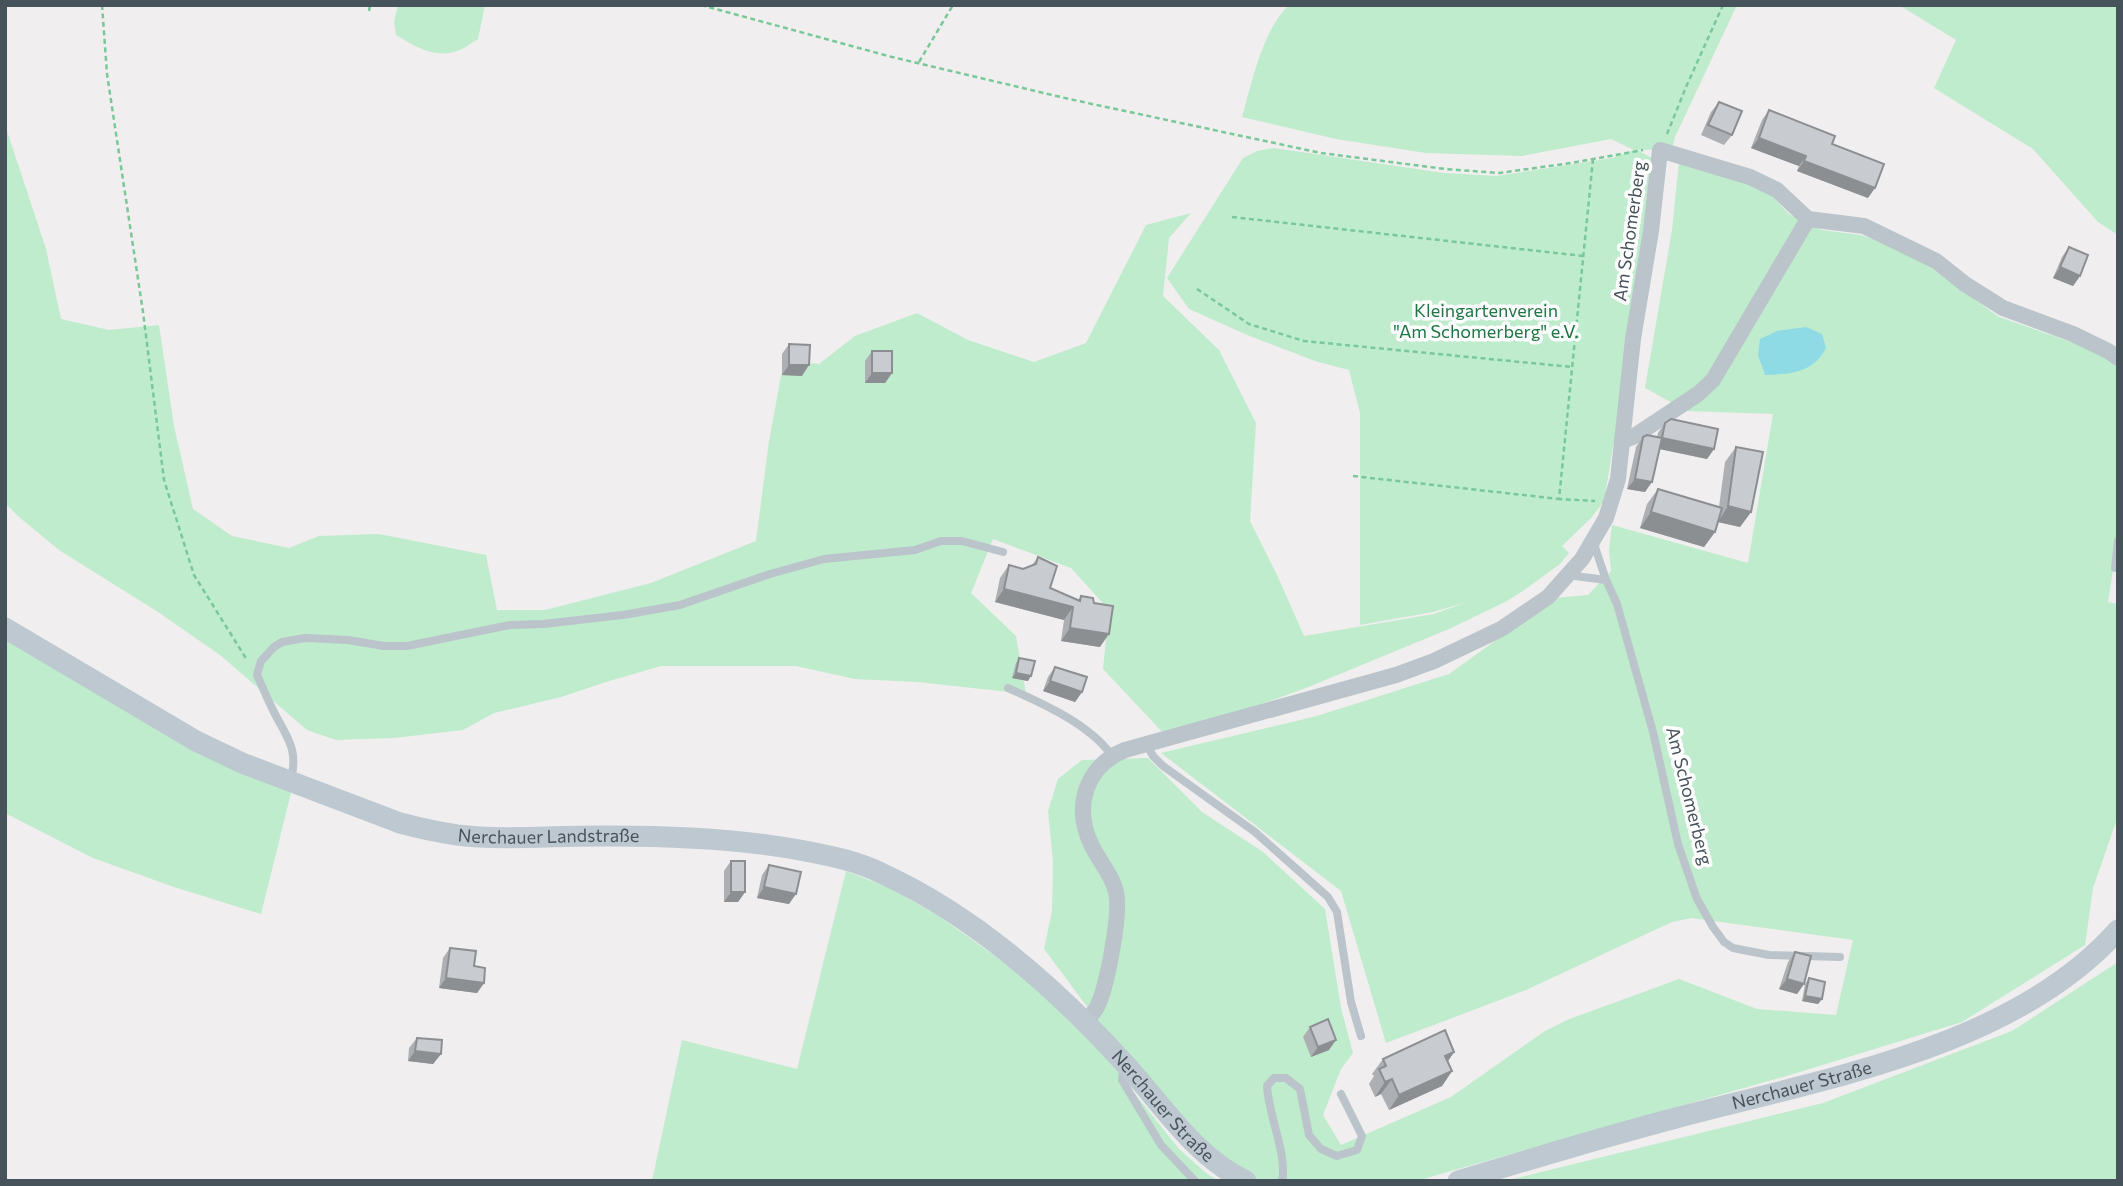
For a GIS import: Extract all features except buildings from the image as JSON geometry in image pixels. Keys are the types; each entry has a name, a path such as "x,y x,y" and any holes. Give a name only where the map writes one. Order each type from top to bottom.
{"main road":[{"name":"Nerchauer Landstraße","path":"5,628 196,741 242,763 400,823 458,835 612,836 774,845 857,863 900,882 966,923 1053,990 1086,1021"},
{"name":"Nerchauer Straße","path":"1458,1181 1676,1118 1813,1083 1959,1036 2020,1006 2068,976 2102,949 2118,930"},
{"name":"Nerchauer Straße","path":"1086,1021 1204,1153 1245,1181"}],"street":[{"name":"Am Schomerberg","path":"1112,756 1253,713 1396,675 1434,661 1500,629 1548,597 1582,559 1606,518 1618,479 1633,339 1651,231 1660,150 1750,177 1777,190 1808,219"},
{"path":"1622,441 1633,437 1698,394 1713,380 1808,219 1864,226 1936,261 1965,284 2003,308 2073,334 2118,358"},
{"path":"1086,1021 1096,1008 1103,988 1113,944 1116,892 1090,843 1082,813 1092,774 1112,756"}],"lane":[{"path":"290,782 294,766 288,734 276,716 257,675 261,661 282,642 305,638 407,646 510,625 543,624 680,606 770,574 824,559 915,550 942,541 962,541 1003,552"},
{"name":"Am Schomerberg","path":"1592,541 1617,604 1651,722 1678,844 1697,899 1713,927 1724,942 1733,948 1769,955 1840,957"},
{"path":"2115,568 2118,541"},
{"path":"1567,575 1606,580"},
{"path":"1008,688 1033,699 1087,731 1112,756"},
{"path":"1147,745 1163,766 1255,832 1328,897 1337,912 1351,1002 1361,1036"},
{"path":"1126,1065 1121,1071 1122,1080 1134,1104 1161,1145 1195,1181"},
{"path":"1282,1181 1280,1150 1267,1086 1274,1078 1286,1078 1300,1089 1309,1135 1321,1149 1337,1156 1357,1150 1363,1136 1340,1094"}],"path":[{"path":"102,5 107,74 143,312 164,480 194,575 257,675"},
{"path":"369,11 370,5"},
{"path":"701,5 1069,99 1321,153 1499,173 1637,150 1660,150 1723,5"},
{"path":"919,62 953,5"},
{"path":"1559,499 1593,159"},
{"path":"1232,217 1583,256"},
{"path":"1197,289 1249,324 1304,341 1572,367"},
{"path":"1353,476 1559,499 1611,502"}],"green space":[{"path":"398,5 485,5 478,39 460,50 441,53 417,47 396,35 394,22"},
{"name":"Kleingartenverein \"Am Schomerberg\" e.V.","path":"1289,5 1737,5 1675,137 1672,149 1637,150 1652,158 1649,195 1604,501 1592,517 1562,546 1569,553 1560,564 1523,591 1449,629 1306,688 1168,738 1103,669 1109,610 1071,568 993,539 971,593 1016,636 1026,694 918,682 855,679 796,666 661,666 561,697 494,713 463,730 394,738 336,740 307,730 220,655 158,612 59,550 5,503 5,125 46,249 61,319 109,330 159,325 174,426 193,509 232,536 289,548 319,536 379,534 486,555 497,610 545,610 651,583 756,541 769,441 784,360 819,364 855,336 917,313 968,340 1034,362 1086,343 1146,225 1191,213 1169,238 1163,296 1219,350 1256,423 1250,521 1304,636 1434,614 1467,602 1433,612 1360,625 1360,413 1349,370 1315,361 1189,309 1167,278 1243,158 1257,151 1274,148 1444,173 1497,176 1612,158 1634,150 1611,139 1522,156 1426,153 1336,139 1242,117 1265,43"},
{"path":"1899,5 2118,5 2118,235 2098,222 2033,149 1934,88 1956,40"},
{"path":"1679,162 1738,180 1770,194 1789,214 1822,230 1860,235 1895,246 1916,257 1999,317 2103,353 2118,367 2118,539 2108,602 2118,604 2118,816 2093,888 2085,945 1962,1022 1790,1075 1416,1181 1257,1181 1221,1163 1150,1091 1044,949 1052,911 1053,861 1048,811 1058,779 1082,760 1148,758 1202,812 1263,852 1325,909 1341,1008 1353,1053 1341,1069 1323,1115 1341,1145 1451,1097 1545,1031 1567,1020 1679,979 1757,1009 1836,1015 1853,940 1691,918 1672,922 1526,990 1386,1043 1341,891 1161,753 1317,716 1449,674 1555,598 1588,595 1611,571 1609,550 1612,525 1748,563 1773,414 1687,411 1645,388 1672,230"},
{"path":"5,637 291,793 261,914 93,858 5,813"},
{"path":"846,871 890,888 940,917 1020,974 1097,1046 1179,1149 1219,1181 652,1181 682,1040 797,1069"},
{"path":"2118,962 2118,1181 1505,1181 1823,1103 2012,1031"}],"water":[{"path":"1806,327 1822,334 1826,348 1821,356 1815,363 1800,370 1765,375 1758,355 1760,339 1777,331"}]}
